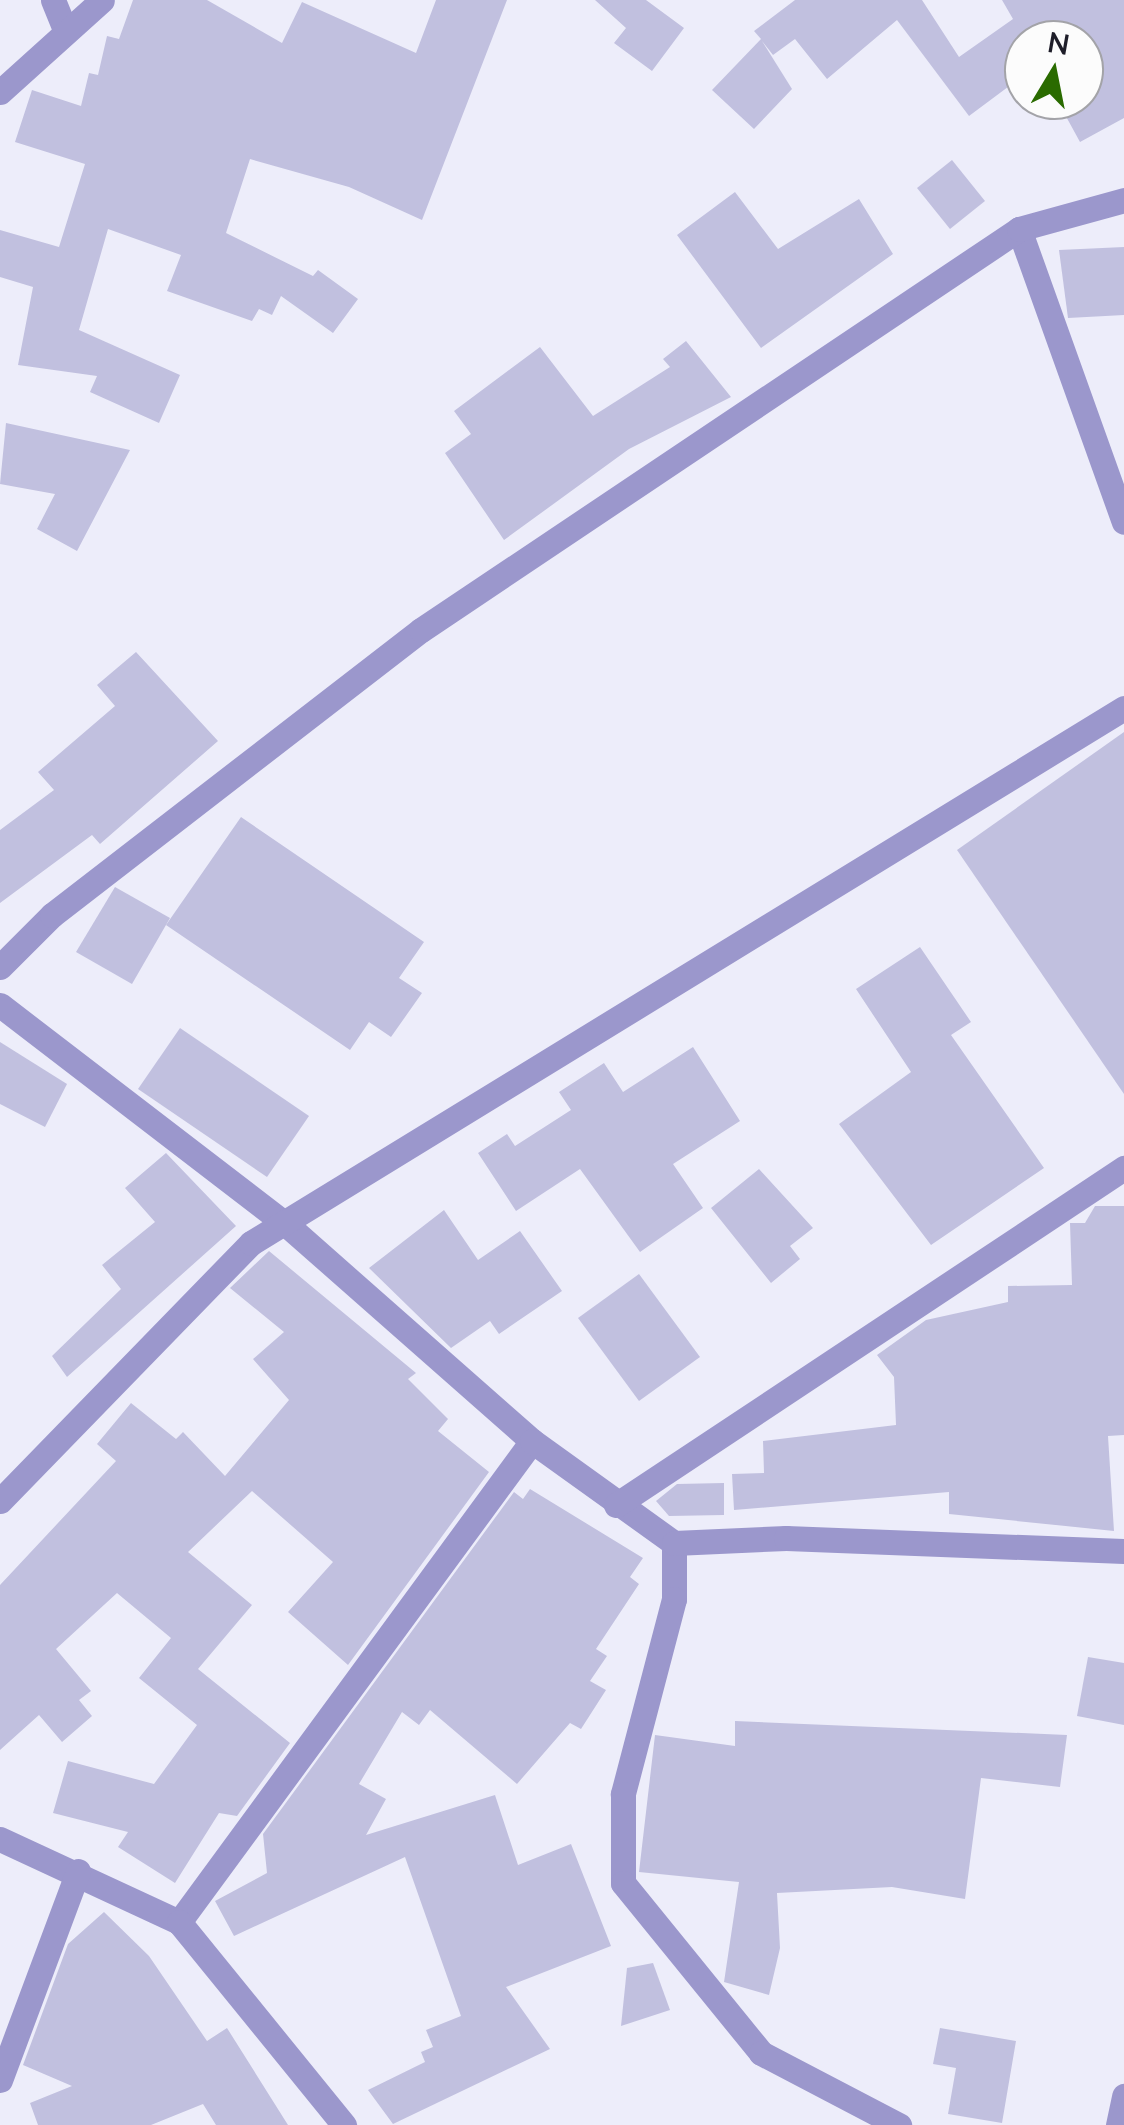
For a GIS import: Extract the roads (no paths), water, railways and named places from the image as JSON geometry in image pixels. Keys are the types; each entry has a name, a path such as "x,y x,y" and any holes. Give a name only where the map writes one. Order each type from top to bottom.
{"street":[{"path":"53,0 65,30"},
{"path":"0,92 102,0"},
{"path":"0,967 52,915 422,630 1020,229 1124,200"},
{"path":"1020,229 1124,522"},
{"path":"0,1501 223,1268 1124,708"},
{"path":"0,1004 288,1225 532,1441 674,1543 786,1538 1124,1551"},
{"path":"616,1505 1124,1168"},
{"path":"178,1922 532,1441"},
{"path":"674,1543 674,1599 624,1794 624,1883 762,2053 899,2125"},
{"path":"0,1840 78,1871 178,1922 344,2125"},
{"path":"0,2080 78,1871"},
{"path":"1118,2125 1124,2096"}]}
